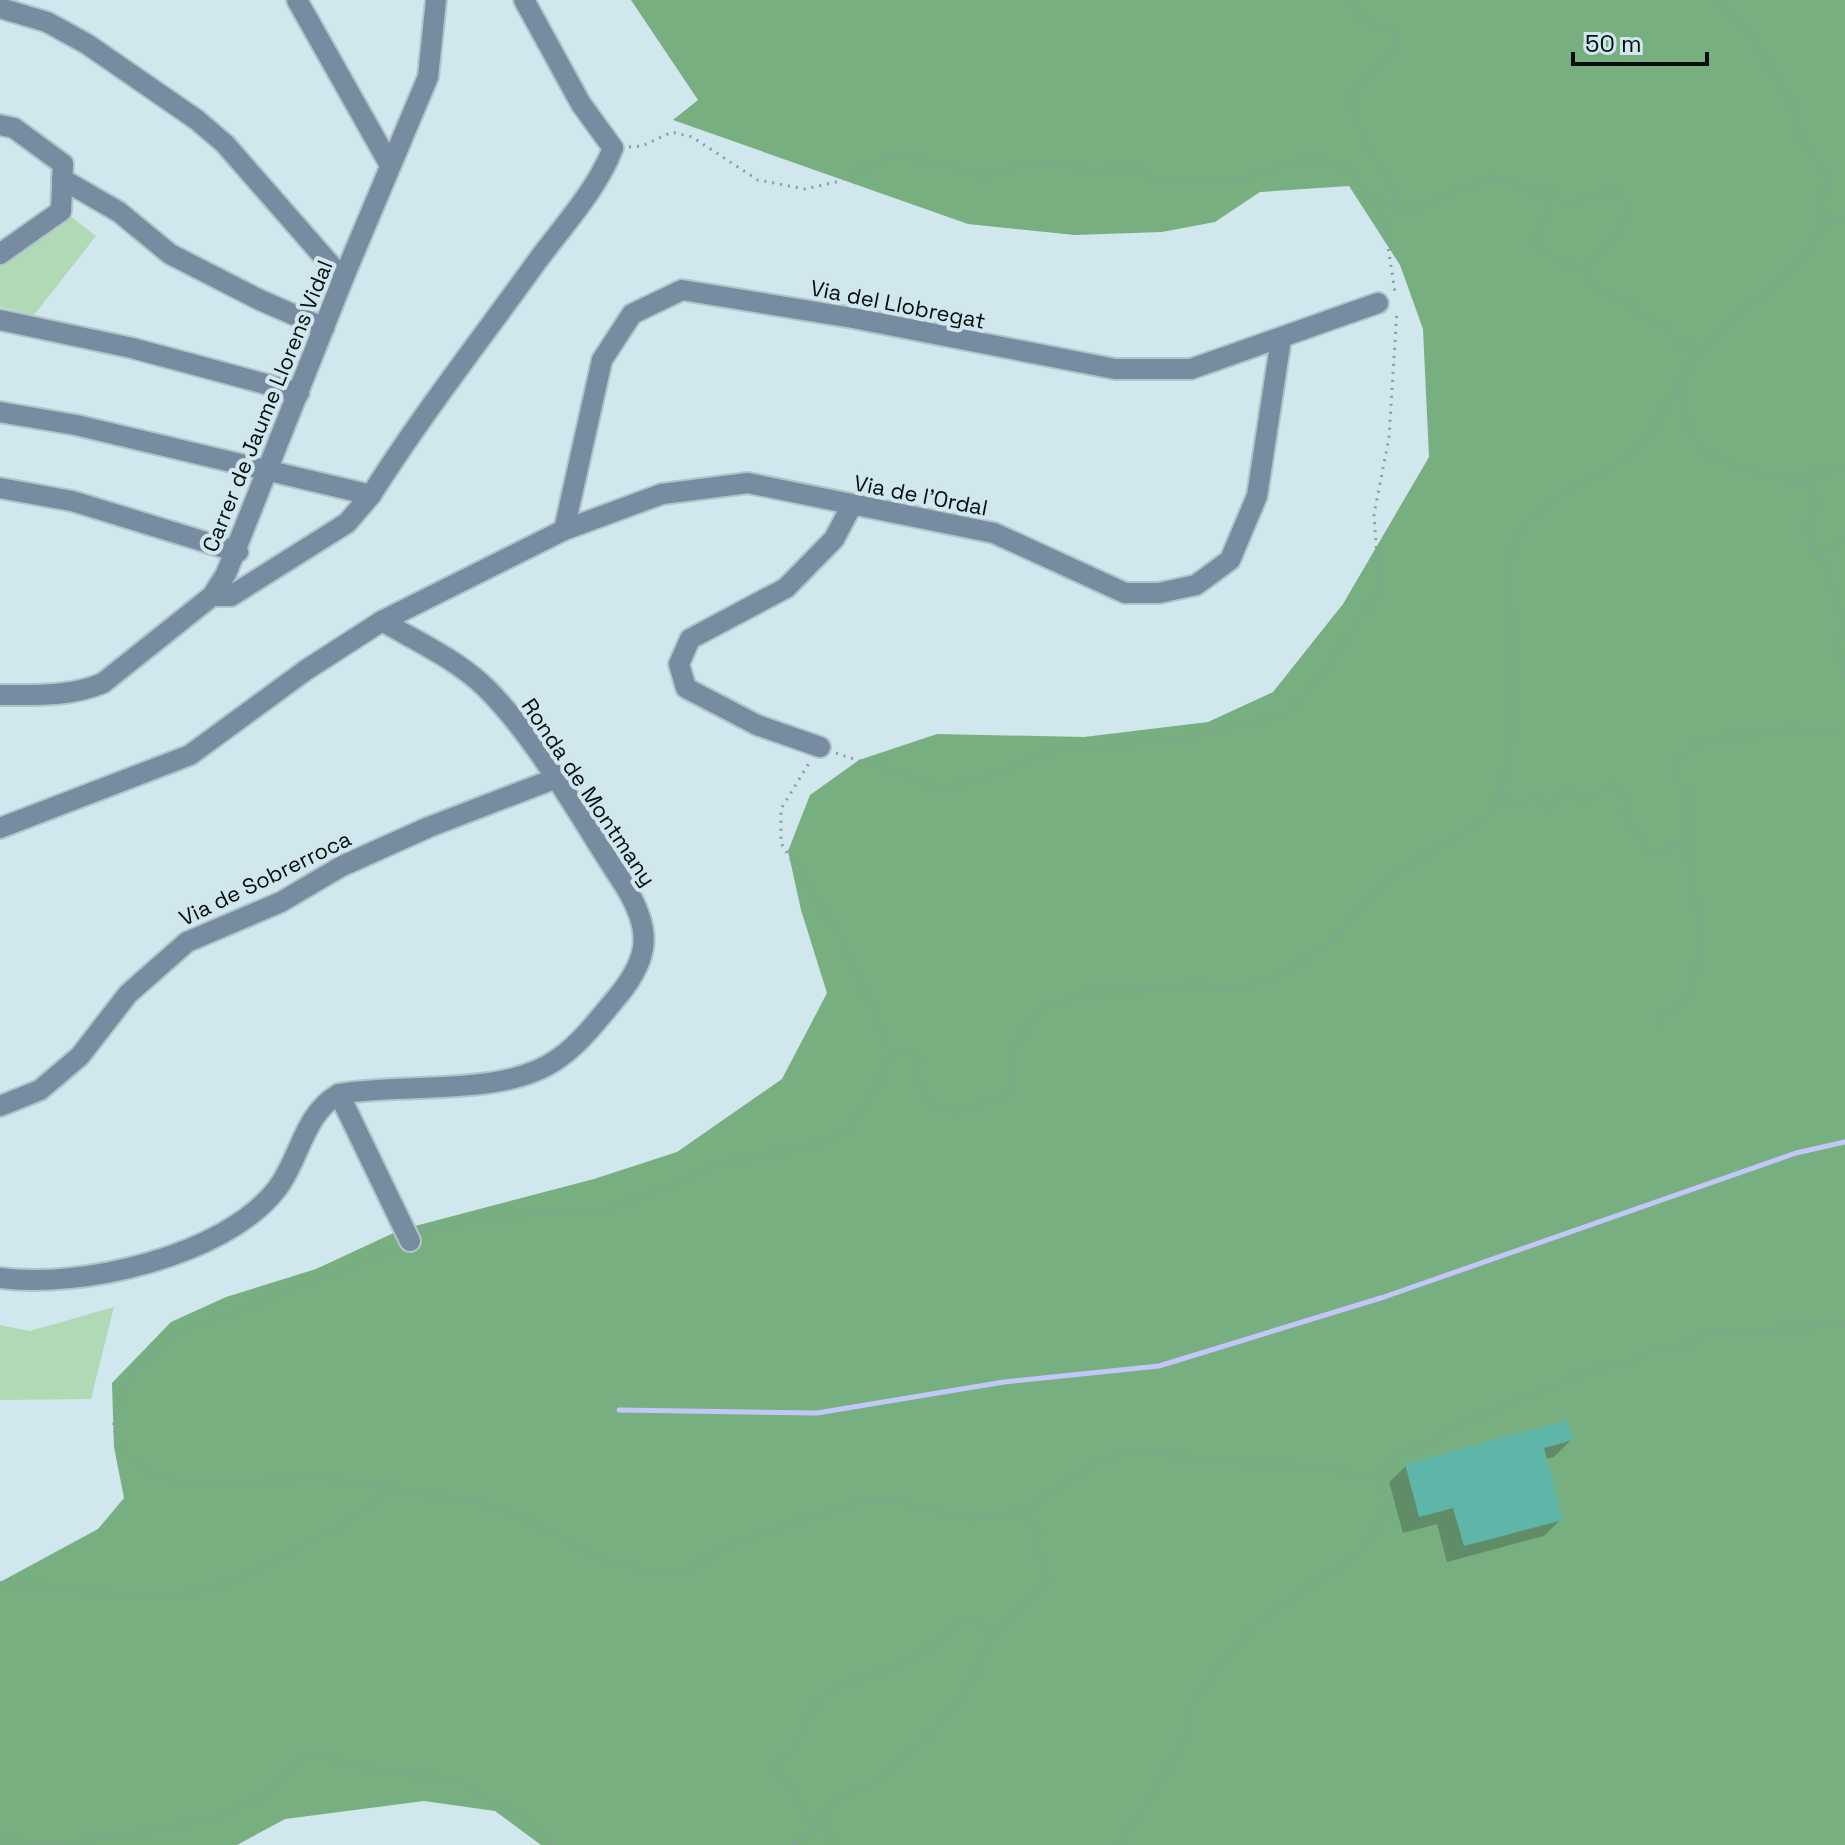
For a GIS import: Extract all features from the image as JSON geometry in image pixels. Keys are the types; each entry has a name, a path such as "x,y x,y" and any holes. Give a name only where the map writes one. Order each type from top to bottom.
{"street":[{"path":"297,0 390,165"},
{"name":"Carrer de Jaume Llorens Vidal","path":"0,695 61,694 83,691 103,683 212,596 238,552 343,279 428,77 436,0"},
{"path":"212,596 231,596 347,523 371,495 416,424 608,161 613,148 581,104 524,0"},
{"path":"0,8 60,29 197,120 225,144 343,279"},
{"path":"0,125 14,128 63,164 61,211 0,254"},
{"path":"62,179 119,212 170,254 260,300 324,328"},
{"name":"Via del Llobregat","path":"564,530 602,360 632,314 682,290 853,318 1115,369 1191,369 1281,339 1386,298"},
{"path":"0,320 132,348 299,393"},
{"name":"Via de l'Ordal","path":"382,621 564,530 662,494 748,483 851,507 994,533 1125,593 1159,593 1196,585 1230,560 1257,496 1281,339"},
{"path":"0,412 76,425 371,495"},
{"path":"0,488 72,501 238,552"},
{"path":"820,747 757,725 686,688 679,664 690,639 786,588 834,539 851,507"},
{"path":"0,828 190,755 306,670 382,621"},
{"name":"Ronda de Montmany","path":"339,1094 509,1078 538,1070 576,1044 629,982 645,940 642,914 517,723 484,686 461,667 382,621"},
{"name":"Via de Sobrerroca","path":"0,1106 40,1090 80,1056 128,994 187,942 281,902 342,866 429,827 554,779"},
{"path":"0,1278 70,1279 115,1271 155,1261 229,1228 255,1211 276,1189 320,1108 339,1094 410,1241"}],"path":[{"path":"1352,0 1361,18 1394,32 1397,40 1387,60 1356,85 1352,97 1362,132 1396,194 1397,208"},
{"path":"890,1051 909,1053 919,1062 918,1082 927,1101 956,1112 1001,1098 1009,1091 1011,1057 1036,1010 1090,991 1138,991 1198,984 1230,990 1266,982 1295,967 1334,938 1342,926 1391,878 1492,814 1500,798 1513,717 1510,560 1515,536 1557,499 1638,448 1659,421 1692,361 1785,275 1824,223 1822,202 1828,177 1801,139 1794,107 1749,31 1718,0"},
{"path":"613,148 642,146 672,132 706,144 758,180 805,189 836,182 885,159 903,157 929,160 982,177 1012,167 1051,162 1088,171 1134,167 1158,179 1246,178 1299,159 1321,160 1349,171 1383,214 1389,438 1374,514 1379,591 1312,688 1284,715 1185,738 1051,750 984,779 943,789 820,747 781,809 781,843 842,940 890,1051 889,1064 858,1117 825,1143 709,1166 674,1184 597,1212 471,1219 172,1336 131,1377 117,1406 113,1427 127,1457 151,1472 178,1482 215,1485 309,1477 504,1510 599,1558 655,1574 690,1569 736,1541 861,1502 903,1502 970,1519 1011,1512 1054,1494 1094,1464 1114,1455 1136,1452 1293,1465 1377,1477"},
{"path":"1370,197 1397,208 1419,208 1489,177 1503,178 1540,194 1550,207 1534,244 1564,264 1583,267"},
{"path":"1533,193 1549,189 1563,204 1611,189 1628,204 1627,214 1611,242 1583,267"},
{"path":"1824,223 1845,221"},
{"path":"1583,267 1586,278 1620,302 1631,303 1643,318 1665,326 1682,347 1695,345 1692,361"},
{"path":"1678,384 1690,431 1704,450 1756,474 1795,481 1809,487 1817,505 1806,529 1819,555 1843,622 1838,643 1845,681"},
{"path":"1795,481 1809,473 1845,469"},
{"path":"1819,555 1845,539"},
{"path":"1657,1024 1687,998 1696,969 1700,919 1686,849 1690,793 1674,780 1678,760 1694,745 1721,737 1757,735 1790,728 1845,732"},
{"path":"1500,798 1522,803 1535,795 1551,808 1555,797 1568,789 1579,800 1593,798 1613,783 1626,795 1625,818 1652,856 1674,844 1686,849"},
{"path":"1377,1477 1397,1455 1440,1441 1439,1432 1608,1364 1631,1365 1647,1350 1674,1350 1719,1329 1742,1332 1845,1324"},
{"path":"1118,1845 1164,1777 1184,1739 1192,1704 1221,1663 1255,1624 1359,1553 1382,1521 1387,1494 1377,1477"},
{"path":"0,1583 43,1583 157,1596 194,1592 269,1563 370,1510 384,1488"},
{"path":"794,1845 825,1816 838,1795 870,1786 944,1720 962,1698 978,1669 983,1650 1003,1625 1048,1582 1045,1561 1035,1552 1039,1527 1011,1512"},
{"path":"815,1824 802,1813 795,1791 771,1768 791,1753 818,1701 834,1688 902,1665 940,1642 956,1623 967,1618 989,1626 1003,1625"},
{"path":"0,1839 50,1845 151,1831 221,1815 262,1797 294,1763 316,1754 378,1771 452,1779 521,1816 552,1845"},
{"path":"825,1816 834,1845"}],"green space":[{"path":"631,0 1845,0 1845,1845 541,1845 495,1811 424,1801 285,1819 237,1845 0,1845 0,1582 98,1529 124,1498 114,1447 112,1383 171,1322 226,1297 316,1269 400,1230 594,1179 677,1152 782,1079 827,993 801,910 788,851 810,795 859,760 937,734 1084,737 1208,722 1273,692 1343,604 1429,457 1423,329 1400,265 1349,186 1260,192 1215,222 1162,232 1075,235 968,224 673,120 698,100"},
{"path":"66,213 96,236 34,315 0,307 0,261"},
{"path":"114,1307 91,1399 0,1400 0,1325 30,1331"}],"building":[{"path":"1568,1420 1573,1440 1544,1448 1563,1520 1464,1546 1453,1508 1419,1517 1405,1464"}],"waterway":[{"path":"619,1410 817,1413 1004,1382 1159,1366 1384,1297 1796,1153 1845,1142"}]}
